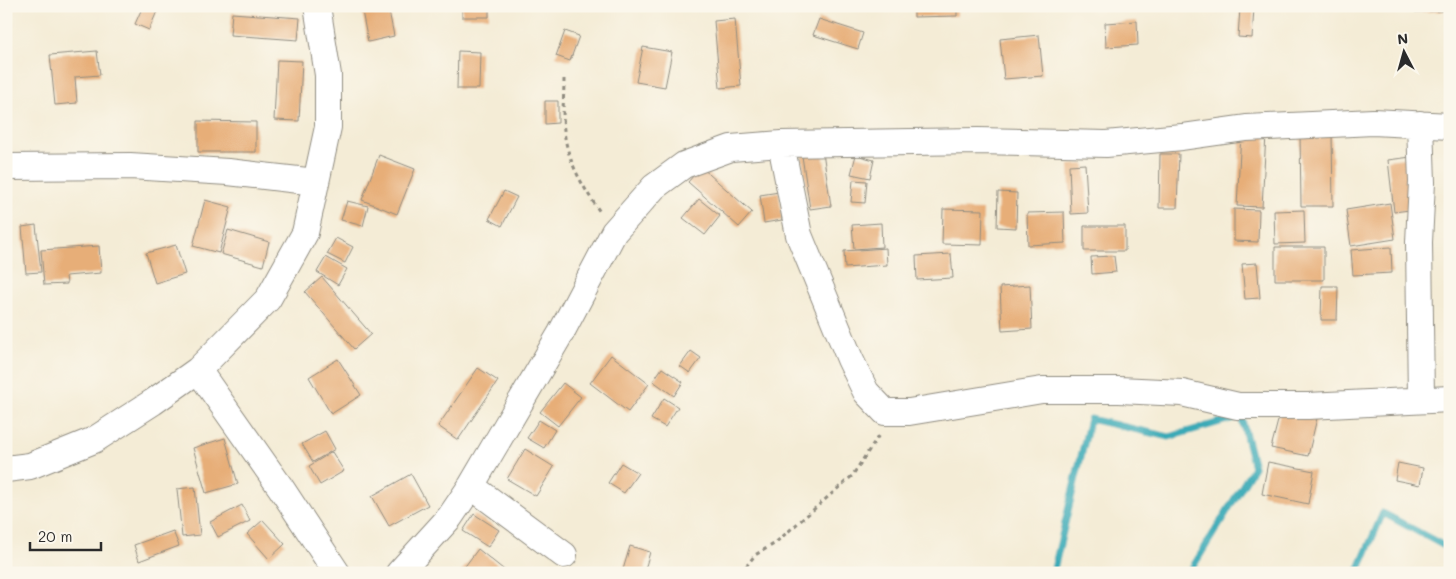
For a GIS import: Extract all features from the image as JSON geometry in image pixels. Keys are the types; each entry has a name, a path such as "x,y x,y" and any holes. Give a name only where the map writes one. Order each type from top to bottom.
{"street":[{"path":"6,470 30,466 94,440 153,402 198,370 268,299 305,233 328,127 328,75 317,6"},
{"path":"399,573 450,517 471,486 561,333 614,232 654,186 684,165 731,148 781,144 978,141 1106,144 1182,137 1246,128 1373,122 1450,126"},
{"path":"1420,124 1422,182 1419,242 1421,400"},
{"path":"781,144 799,236 850,359 866,392 885,412 909,412 1042,390 1119,390 1182,393 1238,406 1308,406 1450,399"},
{"path":"6,167 130,166 228,172 316,182"},
{"path":"198,370 281,488 337,573"},
{"path":"471,486 564,555"}],"path":[{"path":"564,79 564,130 573,166 586,191 614,232"},
{"path":"740,573 755,555 774,544 852,476 878,438 885,412"}],"building":[{"path":"143,6 152,6 158,9 149,30 135,24"},
{"path":"361,6 388,6 394,36 368,42"},
{"path":"462,6 489,6 489,17 462,17"},
{"path":"914,6 957,6 957,16 914,17"},
{"path":"1415,6 1443,6 1443,11 1415,12"},
{"path":"1240,8 1254,8 1252,38 1238,37"},
{"path":"232,13 300,18 298,40 230,35"},
{"path":"735,19 741,86 720,88 714,21"},
{"path":"819,19 863,33 858,49 813,35"},
{"path":"1137,21 1138,45 1106,47 1105,23"},
{"path":"565,31 579,36 570,61 556,56"},
{"path":"1039,35 1043,76 1004,79 1000,39"},
{"path":"643,47 672,52 665,87 636,82"},
{"path":"97,51 100,75 75,77 77,103 55,105 50,55"},
{"path":"458,51 480,52 479,89 457,89"},
{"path":"277,60 302,61 299,121 274,120"},
{"path":"545,101 558,101 558,123 545,124"},
{"path":"198,121 256,122 256,152 198,152"},
{"path":"1241,133 1266,134 1262,207 1237,206"},
{"path":"1300,134 1332,134 1333,206 1301,206"},
{"path":"823,152 831,206 810,209 802,156"},
{"path":"1160,154 1179,154 1177,208 1159,208"},
{"path":"379,155 415,169 397,214 362,200"},
{"path":"856,155 874,160 870,178 851,174"},
{"path":"1411,157 1417,209 1394,212 1388,160"},
{"path":"1085,164 1088,213 1071,214 1069,165"},
{"path":"701,167 752,212 739,227 688,182"},
{"path":"853,180 867,181 865,203 851,202"},
{"path":"504,191 517,197 502,226 489,219"},
{"path":"779,192 782,220 764,223 760,195"},
{"path":"998,192 1017,193 1016,228 997,227"},
{"path":"699,199 720,216 705,235 683,218"},
{"path":"205,200 231,207 219,253 193,246"},
{"path":"347,201 368,206 363,226 341,220"},
{"path":"1390,203 1395,239 1351,246 1346,210"},
{"path":"943,209 983,210 982,245 942,244"},
{"path":"1234,209 1259,210 1258,242 1234,241"},
{"path":"1304,210 1305,243 1275,244 1274,211"},
{"path":"1064,212 1065,243 1028,245 1027,213"},
{"path":"881,223 882,247 854,249 852,225"},
{"path":"36,225 41,272 26,273 22,227"},
{"path":"1084,226 1125,226 1125,251 1084,251"},
{"path":"228,230 269,242 263,266 221,254"},
{"path":"336,238 353,247 345,263 327,254"},
{"path":"176,245 185,274 155,283 146,253"},
{"path":"99,246 101,273 66,276 67,284 44,285 41,250"},
{"path":"1275,247 1324,247 1324,280 1275,280"},
{"path":"1391,247 1392,273 1353,275 1351,250"},
{"path":"886,248 887,265 845,268 844,251"},
{"path":"951,254 953,278 917,280 916,256"},
{"path":"1114,256 1116,272 1092,274 1091,257"},
{"path":"326,257 347,269 338,285 317,272"},
{"path":"1257,263 1260,298 1245,299 1242,264"},
{"path":"322,277 371,334 354,349 305,292"},
{"path":"1030,285 1032,329 1002,331 1000,287"},
{"path":"1322,286 1338,286 1337,320 1321,320"},
{"path":"1446,312 1450,312 1450,333 1446,333"},
{"path":"691,351 701,358 690,373 680,366"},
{"path":"611,355 649,384 628,412 590,383"},
{"path":"338,359 361,395 331,414 309,377"},
{"path":"478,368 498,381 458,440 438,426"},
{"path":"662,368 683,382 674,396 653,381"},
{"path":"563,383 581,397 558,426 540,412"},
{"path":"664,398 678,407 665,427 651,419"},
{"path":"1281,409 1317,418 1308,456 1271,448"},
{"path":"539,420 555,430 544,448 527,438"},
{"path":"325,431 335,449 313,462 302,444"},
{"path":"225,438 238,484 206,493 193,448"},
{"path":"525,449 554,467 536,496 507,479"},
{"path":"332,452 344,471 320,485 309,466"},
{"path":"1268,462 1314,471 1308,504 1262,494"},
{"path":"621,463 638,473 624,493 608,483"},
{"path":"1398,463 1423,468 1420,485 1395,480"},
{"path":"411,474 428,505 389,526 372,496"},
{"path":"195,487 200,535 182,537 177,489"},
{"path":"242,505 250,521 218,537 210,522"},
{"path":"474,514 499,530 488,547 463,531"},
{"path":"263,520 285,544 269,559 247,534"},
{"path":"173,531 179,546 139,561 134,545"},
{"path":"630,546 650,552 644,573 622,573"},
{"path":"478,549 508,573 460,573"}],"waterway":[{"path":"1053,573 1090,419 1169,437 1241,416 1254,467 1191,570 1193,573"},
{"path":"1357,573 1383,513 1450,549"}]}
